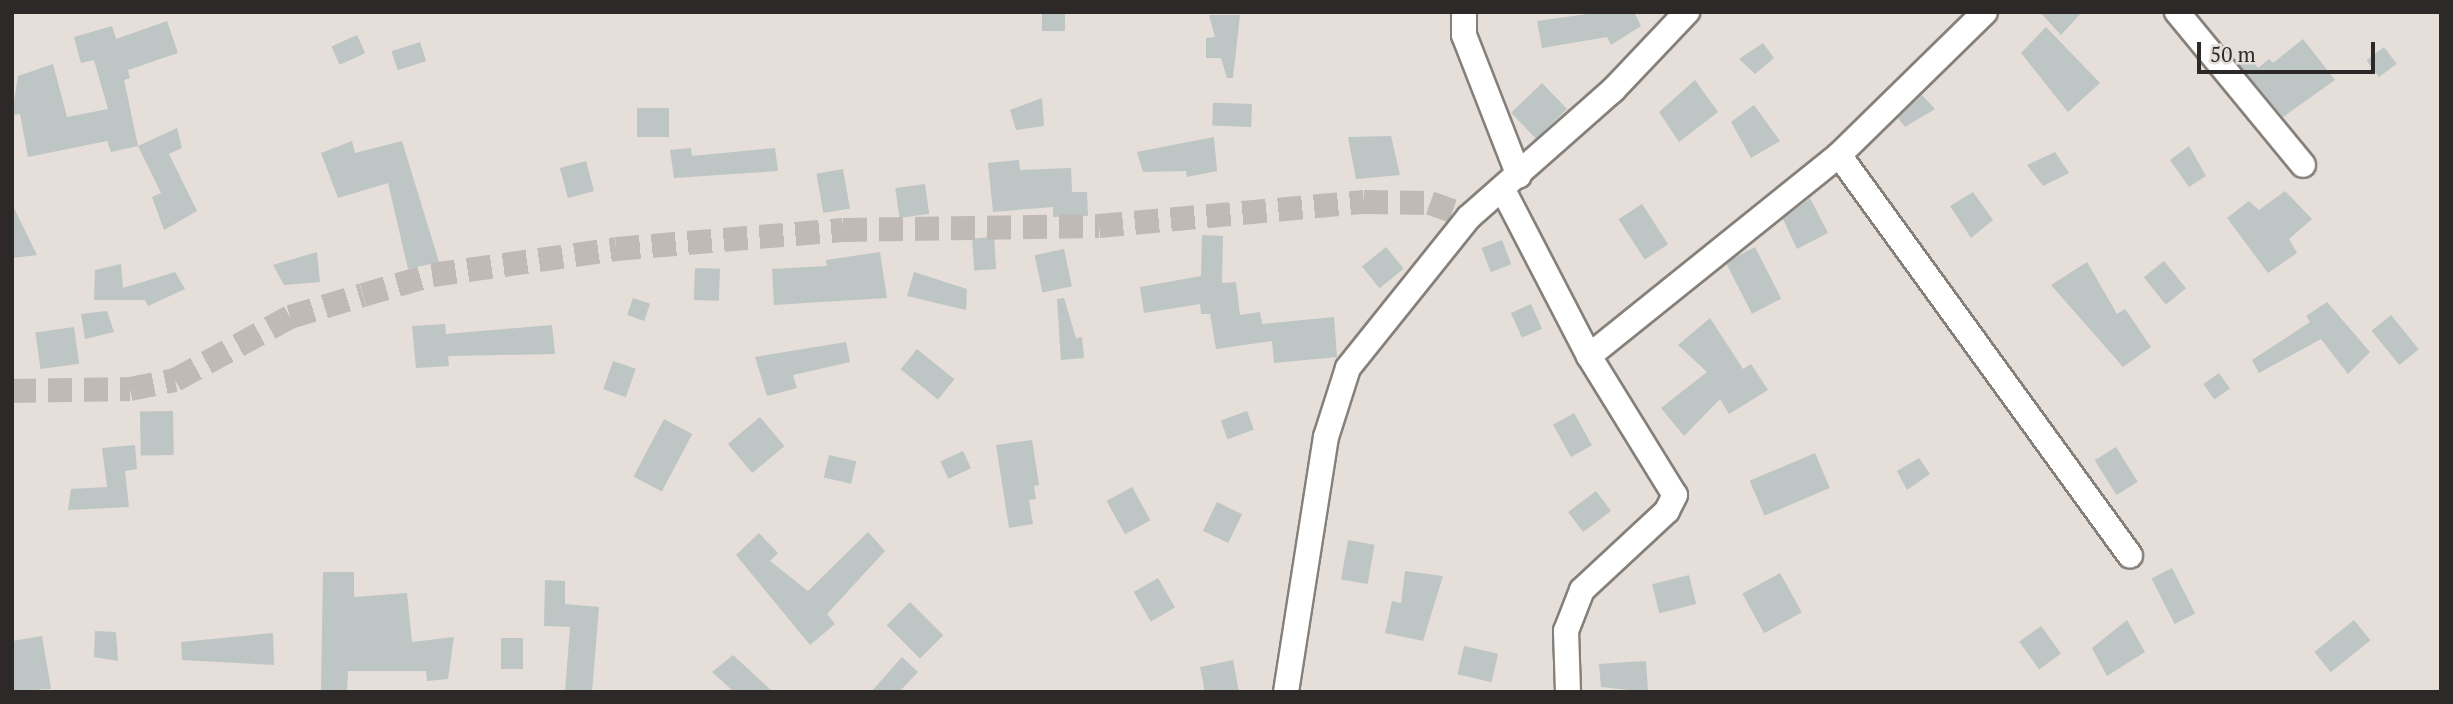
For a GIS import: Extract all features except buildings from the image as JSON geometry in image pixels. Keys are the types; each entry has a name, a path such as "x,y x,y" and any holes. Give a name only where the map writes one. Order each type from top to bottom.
{"street":[{"path":"1464,12 1469,51 1511,183 1589,356 1675,495 1667,511 1582,590 1566,631 1568,692"},
{"path":"1286,692 1326,436 1348,368 1469,217 1511,183 1687,12"},
{"path":"1589,356 1839,155 1985,12"},
{"path":"2177,12 2303,165"},
{"path":"1839,155 2130,556"}],"tunnel":[{"path":"12,391 130,389 175,380 290,317 363,295 432,275 616,249 843,230 1099,226 1364,202 1430,203 1469,217"}]}
